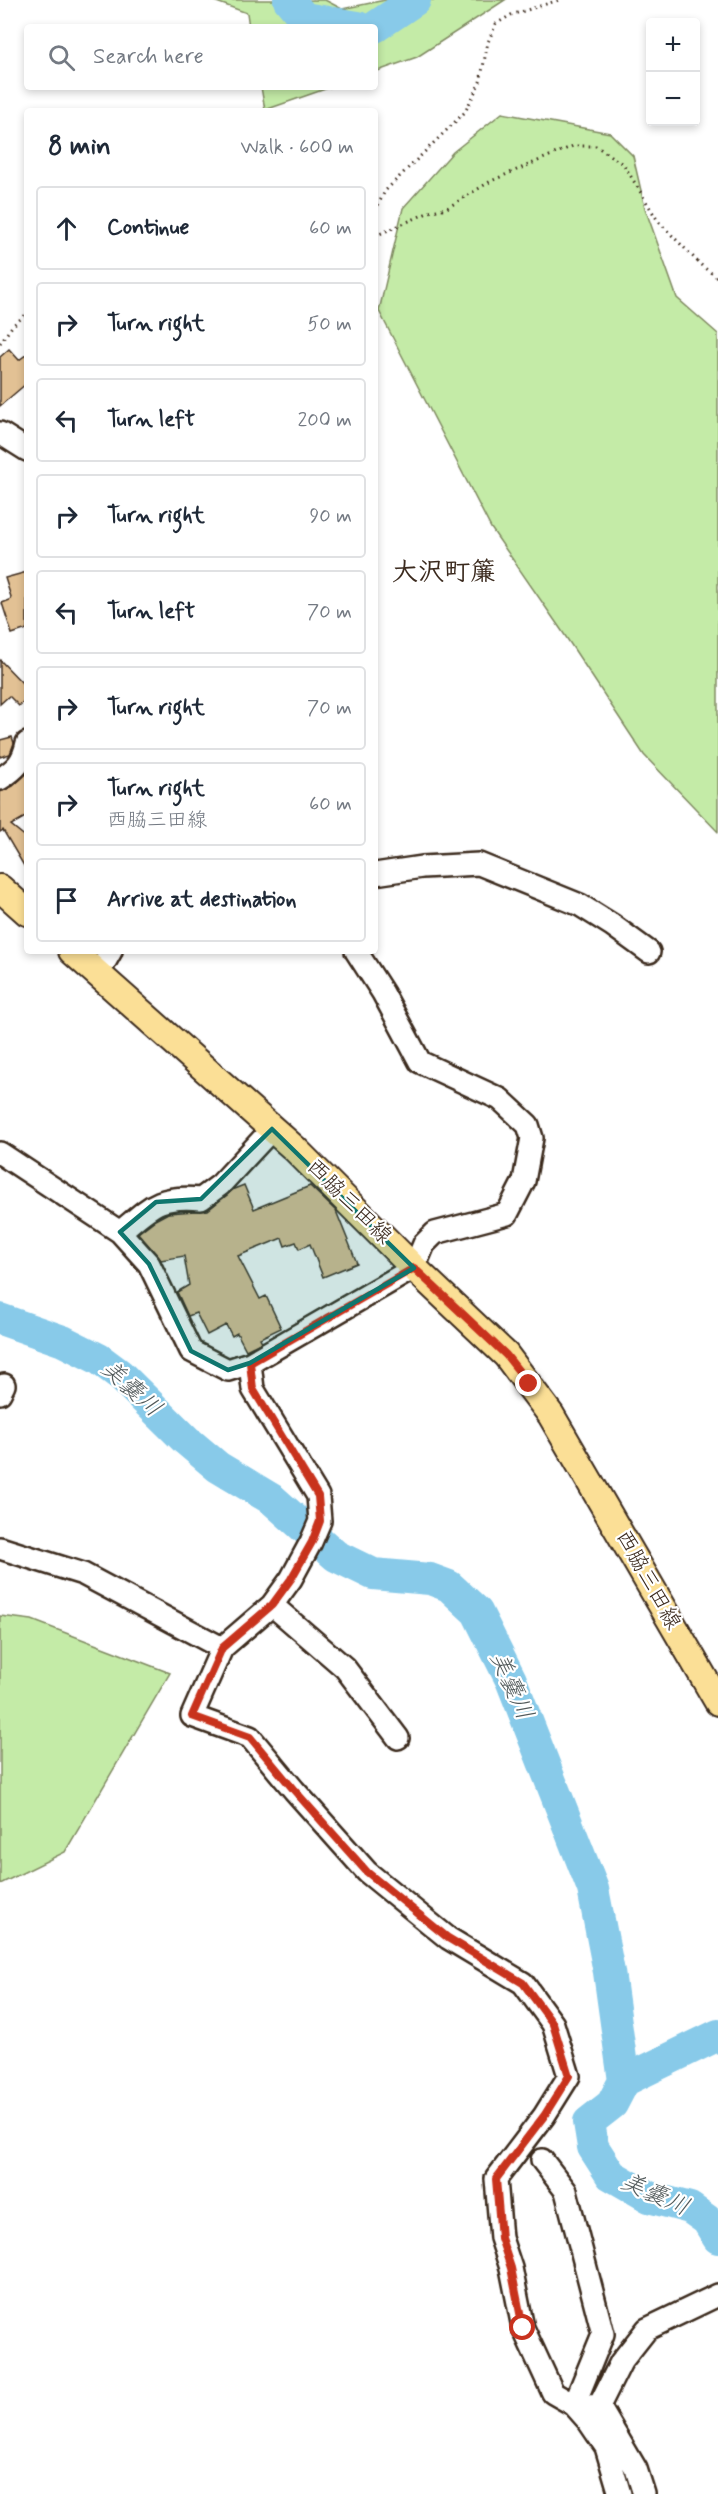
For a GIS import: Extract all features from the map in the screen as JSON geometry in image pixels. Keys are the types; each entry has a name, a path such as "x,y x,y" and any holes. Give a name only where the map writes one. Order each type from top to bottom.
{"main road":[{"path":"0,888 24,909"},
{"name":"西脇三田線","path":"75,954 339,1190 414,1268 506,1355 551,1415 718,1702"}],"street":[{"path":"0,433 24,448"},
{"path":"0,779 16,770 24,757"},
{"path":"378,874 422,867 479,864 580,905 649,952"},
{"path":"98,974 109,954"},
{"path":"0,1154 120,1232 150,1264 191,1351 228,1370 250,1363 414,1268 424,1244 435,1233 507,1214 524,1181 532,1138 528,1125 500,1099 420,1062 383,993 358,954"},
{"path":"120,1232 156,1202 186,1197 201,1199 220,1185 272,1129"},
{"path":"250,1363 253,1389 318,1496 320,1521 312,1542 291,1579 272,1605 222,1648 192,1716 250,1737 367,1872 448,1938 523,1983 553,2024 569,2076 544,2116 496,2179 501,2238 511,2268 523,2328 553,2393 574,2405 606,2447 620,2494"},
{"path":"0,1548 83,1574 222,1648"},
{"path":"272,1605 345,1668 398,1738"},
{"path":"542,2160 566,2191 603,2334 574,2405"},
{"path":"599,2406 621,2362 647,2329 717,2295"},
{"path":"574,2405 599,2406"},
{"path":"599,2406 636,2469 644,2494"}],"path":[{"path":"378,205 385,191 465,112 480,82 488,42 496,24 511,15 559,0"},
{"path":"378,235 432,211 447,208 491,181 573,146 596,146 624,165 658,221 702,266 718,278"},
{"path":"0,343 13,325 24,316"}],"highlighted area":[{"path":"272,1129 414,1268 250,1363 228,1370 191,1351 149,1264 120,1232 156,1202 201,1199"}],"green space":[{"path":"211,0 325,0 342,9 385,0 505,0 417,57 378,71 378,24 249,24 247,13"},
{"path":"262,90 322,90 271,108 265,108"},
{"path":"502,113 610,133 633,156 645,208 677,298 718,334 718,832 644,755 491,528 379,311 403,208 453,152"},
{"path":"0,1616 32,1620 170,1673 65,1852 0,1884"}],"building":[{"path":"9,349 19,360 24,356 24,386 0,406 0,357"},
{"path":"24,573 24,630 12,634 2,603 10,600 11,597 5,578"},
{"path":"0,660 24,685 24,702 19,706 9,696 0,704"},
{"path":"12,737 14,743 10,754 0,757 0,740"},
{"path":"24,776 24,818 11,825 24,836 24,866 3,830 0,832 0,792 13,786"},
{"path":"244,1185 254,1209 310,1186 336,1211 357,1263 323,1277 310,1244 299,1249 296,1242 285,1246 282,1238 238,1256 260,1299 266,1296 281,1328 260,1338 262,1342 246,1350 237,1333 232,1336 226,1325 207,1335 196,1313 188,1316 177,1292 189,1285 184,1256 161,1260 138,1233 168,1213 208,1210 234,1189"}],"waterway":[{"path":"289,0 304,18 340,24"},
{"path":"378,25 415,0"},
{"name":"美嚢川","path":"0,1319 63,1341 99,1359 119,1374 186,1440 218,1467 273,1500 336,1556 373,1574 430,1579 449,1586 477,1612 511,1680 593,1889 609,1972 624,2081 612,2104 589,2122 593,2147 611,2175 649,2197 690,2208 707,2220 718,2238"},
{"path":"624,2081 718,2035"}],"district":[{"name":"大沢町簾","path":"444,573"}],"route":[{"path":"523,2328 511,2268 501,2238 496,2179 544,2116 569,2076 553,2024 523,1983 448,1938 367,1872 250,1737 192,1716 222,1648 272,1605 291,1579 312,1542 320,1521 318,1496 253,1389 250,1363 414,1268 506,1355 529,1384"}]}
